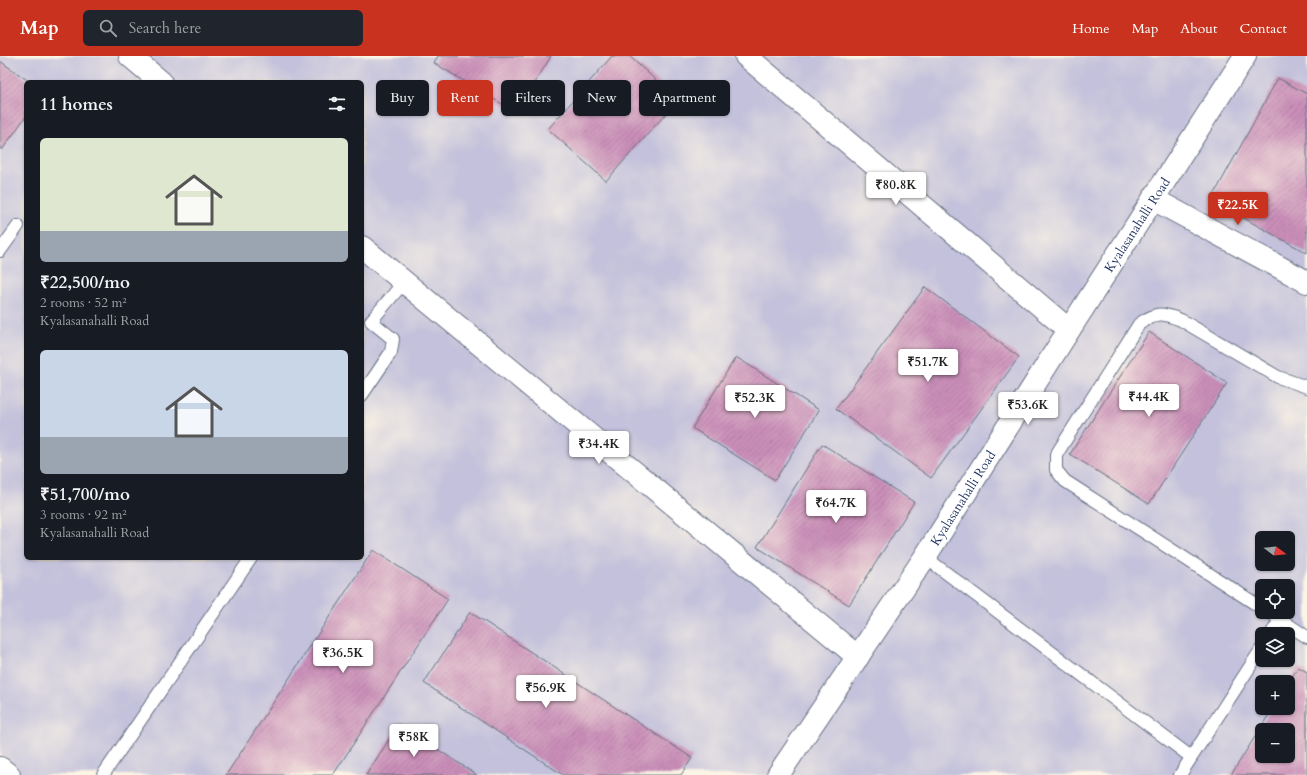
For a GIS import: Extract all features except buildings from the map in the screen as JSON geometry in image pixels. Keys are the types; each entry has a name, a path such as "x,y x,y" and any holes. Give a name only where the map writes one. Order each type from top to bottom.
{"street":[{"path":"130,56 159,80"},
{"path":"746,56 1069,330"},
{"name":"Kyalasanahalli Road","path":"778,775 925,557 1245,56"},
{"path":"1153,200 1307,282"},
{"path":"364,249 858,657"},
{"path":"0,768 9,775"}],"lane":[{"path":"0,251 18,226"},
{"path":"364,392 391,352 393,339 371,321 404,282"},
{"path":"1255,603 1065,481 1056,470 1056,454 1139,324 1152,315 1166,314 1181,320 1278,377 1307,387"},
{"path":"925,557 1191,757"},
{"path":"104,775 250,560"},
{"path":"1276,627 1280,620 1307,637"},
{"path":"1180,775 1255,659"}],"shaded area":[{"path":"0,56 1307,56 1307,775 0,775"}]}
